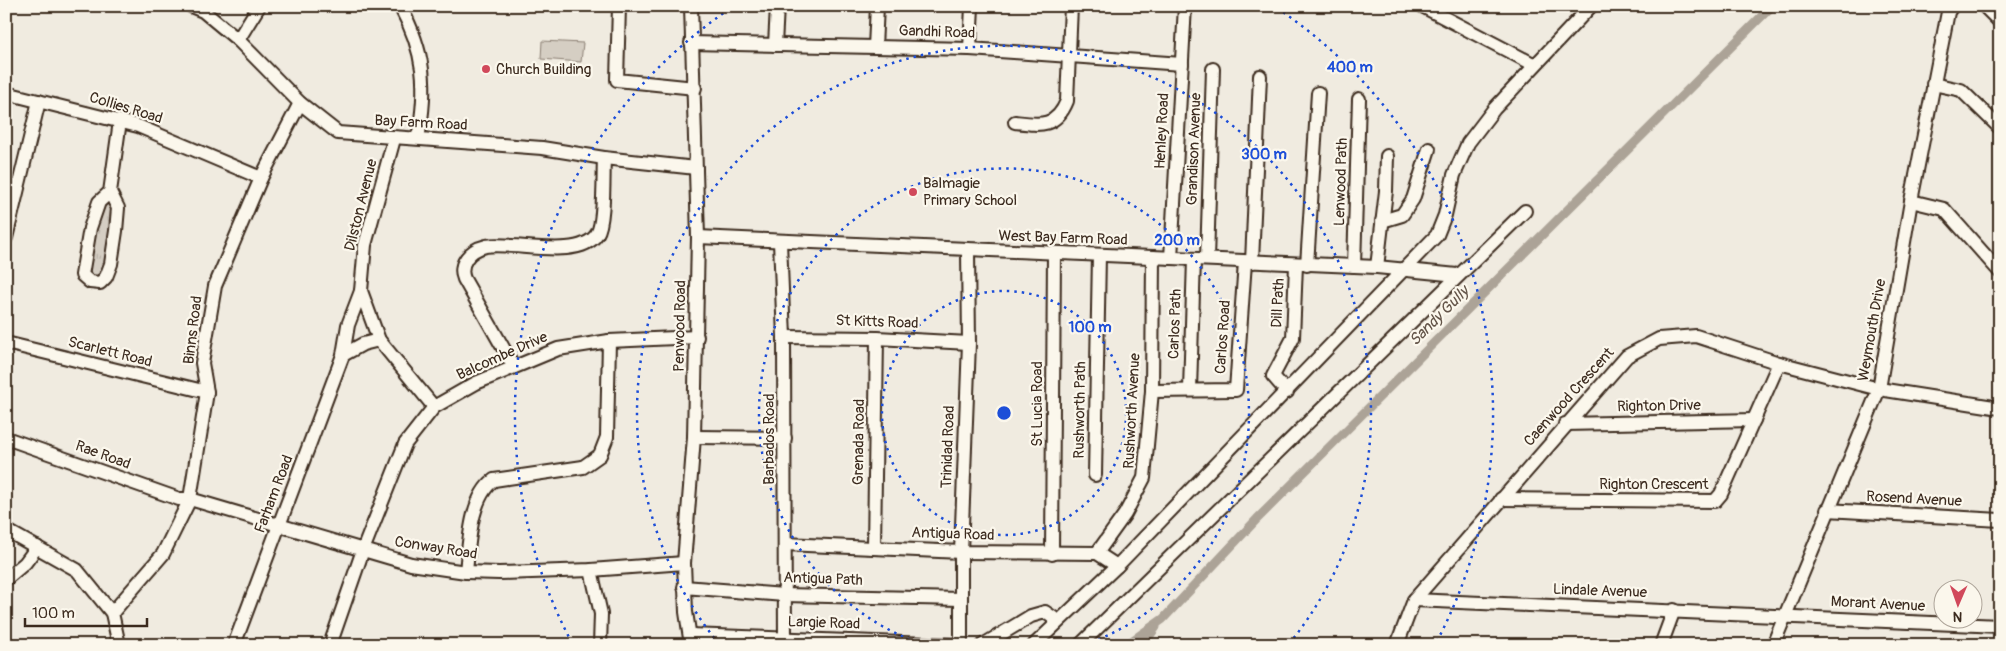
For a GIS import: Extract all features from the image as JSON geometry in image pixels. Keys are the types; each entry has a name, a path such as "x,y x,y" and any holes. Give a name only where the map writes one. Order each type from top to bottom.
{"street":[{"name":"Bay Farm Road","path":"191,6 203,11 238,40 300,102 338,133 394,139 418,138 542,148 604,158 696,168"},
{"path":"238,40 260,6"},
{"path":"400,6 412,27 422,62 423,110 418,138"},
{"path":"619,6 617,80 695,88"},
{"name":"Penwood Road","path":"691,6 691,43 695,88 698,238 694,437 684,563 684,587 691,640"},
{"path":"775,45 777,6"},
{"path":"875,47 876,6"},
{"path":"970,49 972,6"},
{"path":"1015,122 1041,125 1053,121 1062,112 1067,101 1071,6"},
{"name":"Henley Road","path":"1171,258 1185,6"},
{"path":"1422,6 1535,65"},
{"path":"1034,645 1117,566 1237,440 1287,392 1402,269 1437,235 1445,215 1454,175 1468,143 1494,109 1591,6"},
{"name":"Weymouth Drive","path":"1773,645 1827,510 1880,389 1910,201 1948,12 1952,6"},
{"path":"1984,6 2000,22"},
{"name":"Gandhi Road","path":"691,43 970,49 1182,64"},
{"name":"Grandison Avenue","path":"1200,259 1213,69"},
{"path":"1248,262 1260,76"},
{"path":"1933,84 1960,90 2000,128"},
{"name":"Collies Road","path":"6,93 138,126 261,178"},
{"path":"1302,265 1318,93"},
{"name":"Lenwood Path","path":"1354,266 1359,99"},
{"path":"6,238 39,101"},
{"name":"Binns Road","path":"112,613 163,554 190,499 207,392 202,363 215,286 261,178 300,102"},
{"path":"110,192 98,202 83,257 82,275 90,282 100,283 106,277 110,264 118,208 110,192 120,121"},
{"name":"Dilston Avenue","path":"394,139 365,245 361,291 380,340 434,407"},
{"path":"1382,221 1402,215 1413,199 1429,149"},
{"path":"1377,267 1386,156"},
{"path":"514,367 464,279 461,270 463,261 472,253 485,246 568,248 586,244 597,234 602,214 604,158"},
{"path":"1910,201 1944,209 2000,272"},
{"path":"1080,645 1457,275 1525,211"},
{"name":"West Bay Farm Road","path":"698,238 1377,267 1457,275"},
{"name":"Barbados Road","path":"780,242 784,336 785,641"},
{"name":"Trinidad Road","path":"961,645 960,552 969,343 968,250"},
{"name":"St Lucia Road","path":"1052,554 1054,254"},
{"name":"Rushworth Path","path":"1095,475 1099,255"},
{"name":"Rushworth Avenue","path":"1097,553 1125,514 1144,478 1152,391 1153,257"},
{"name":"Carlos Path","path":"1190,390 1200,259"},
{"name":"Carlos Road","path":"1152,391 1236,390 1248,262"},
{"name":"Dill Path","path":"1287,392 1273,376 1293,338 1302,265"},
{"name":"Farham Road","path":"234,645 343,355 348,325 361,291"},
{"name":"Caenwood Crescent","path":"1397,645 1414,600 1626,356 1659,339 1683,335 1696,336 1779,363 1880,389 2000,408"},
{"name":"St Kitts Road","path":"784,336 877,338 969,343"},
{"name":"Balcombe Drive","path":"335,644 363,550 405,444 434,407 476,383 558,349 609,342 697,337"},
{"name":"Grenada Road","path":"874,547 877,338"},
{"path":"343,355 363,344 380,340"},
{"path":"466,572 478,498 485,486 494,480 583,467 600,455 607,437 609,342"},
{"name":"Scarlett Road","path":"6,343 207,392"},
{"name":"Righton Crescent","path":"1501,499 1710,502 1721,494 1779,363"},
{"name":"Righton Drive","path":"1565,424 1754,420"},
{"path":"694,437 785,438"},
{"name":"Rae Road","path":"6,438 179,499 190,499"},
{"name":"Conway Road","path":"190,499 412,564 466,572 499,573 591,570 684,563"},
{"name":"Rosend Avenue","path":"1827,510 2000,520"},
{"path":"6,530 76,570 112,613 118,645"},
{"name":"Antigua Road","path":"785,544 960,552 1097,553"},
{"path":"6,579 25,563 37,547"},
{"path":"1097,553 1117,566"},
{"path":"591,570 601,614 600,645"},
{"name":"Antigua Path","path":"684,587 784,595 961,599"},
{"name":"Lindale Avenue","path":"1414,600 1784,615"},
{"path":"1661,645 1674,610"},
{"path":"983,645 1031,616 1045,612 1058,621"},
{"name":"Morant Avenue","path":"1784,615 2000,626"},
{"name":"Largie Road","path":"691,640 956,645"}],"green space":[{"path":"542,41 583,43 581,62 541,59"},
{"path":"107,200 114,205 110,246 102,277 94,278 88,271 97,215"}],"waterway":[{"name":"Sandy Gully","path":"1126,645 1163,619 1257,519 1772,6"},
{"path":"1143,645 1156,627"}],"place":[{"name":"Church Building","path":"486,69"},
{"name":"Balmagie Primary School","path":"913,192"}]}
